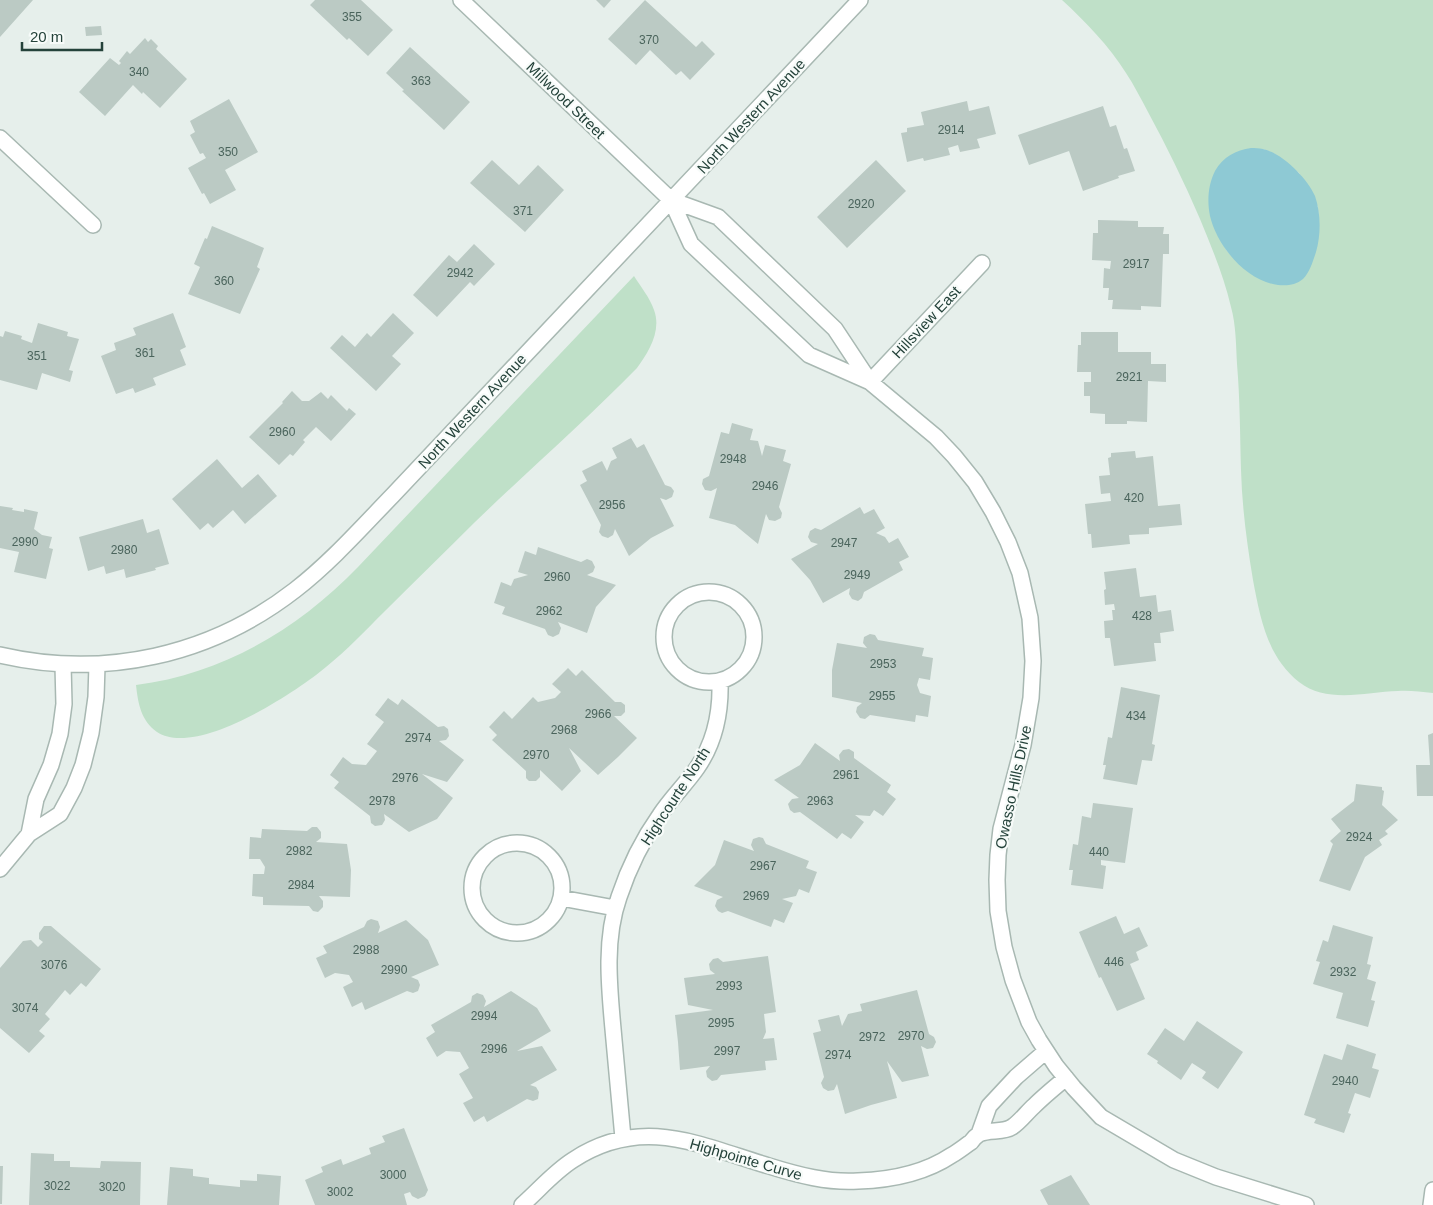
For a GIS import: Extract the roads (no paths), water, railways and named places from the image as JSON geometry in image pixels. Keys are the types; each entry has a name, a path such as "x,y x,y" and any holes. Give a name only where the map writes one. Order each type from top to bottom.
{"street":[{"name":"Millwood Street","path":"460,0 671,200"},
{"name":"North Western Avenue","path":"0,655 63,665 97,665 157,656 230,631 296,590 330,560 860,0"},
{"path":"0,138 93,225"},
{"path":"671,200 718,217 835,329 870,382"},
{"path":"671,200 692,244 809,355 870,382"},
{"name":"Hillsview East","path":"870,382 982,262"},
{"name":"Owasso Hills Drive","path":"870,382 936,436 964,469 993,512 1008,542 1020,574 1030,618 1033,661 1032,686 1022,745 1001,829 997,867 1000,928 1008,964 1030,1022 1046,1051 1066,1078 1102,1117 1174,1160 1216,1177 1306,1205"},
{"path":"704,592 714,592 734,599 748,614 754,634 754,645 746,664 730,678 720,681 711,683 692,679 676,668 666,651 664,631 677,606 693,595 704,592"},
{"path":"29,834 36,799 51,765 60,734 64,704 63,665"},
{"path":"0,869 29,834 60,814 79,777 89,744 95,709 97,665"},
{"name":"Highcourte North","path":"624,1138 610,984 611,942 616,908 626,877 652,826 696,769 708,748 720,711 720,681"},
{"path":"512,844 531,846 547,855 558,870 562,889 561,898 553,916 537,928 528,932 509,932 495,926 483,917 474,900 473,880 481,863 494,850 512,844"},
{"path":"561,898 616,908"},
{"path":"980,1134 989,1106 1023,1071 1046,1051"},
{"name":"Highpointe Curve","path":"522,1205 572,1160 599,1146 624,1138 650,1136 673,1138 799,1175 832,1181 857,1182 896,1177 930,1167 950,1156 980,1134 1012,1127 1066,1078"},
{"path":"1431,1205 1433,1190"}],"water":[{"path":"1251,148 1270,151 1286,161 1300,174 1315,196 1319,217 1318,245 1308,273 1303,279 1294,284 1278,285 1266,282 1244,269 1226,250 1219,239 1210,216 1208,199 1215,171 1230,155 1240,150"}]}
